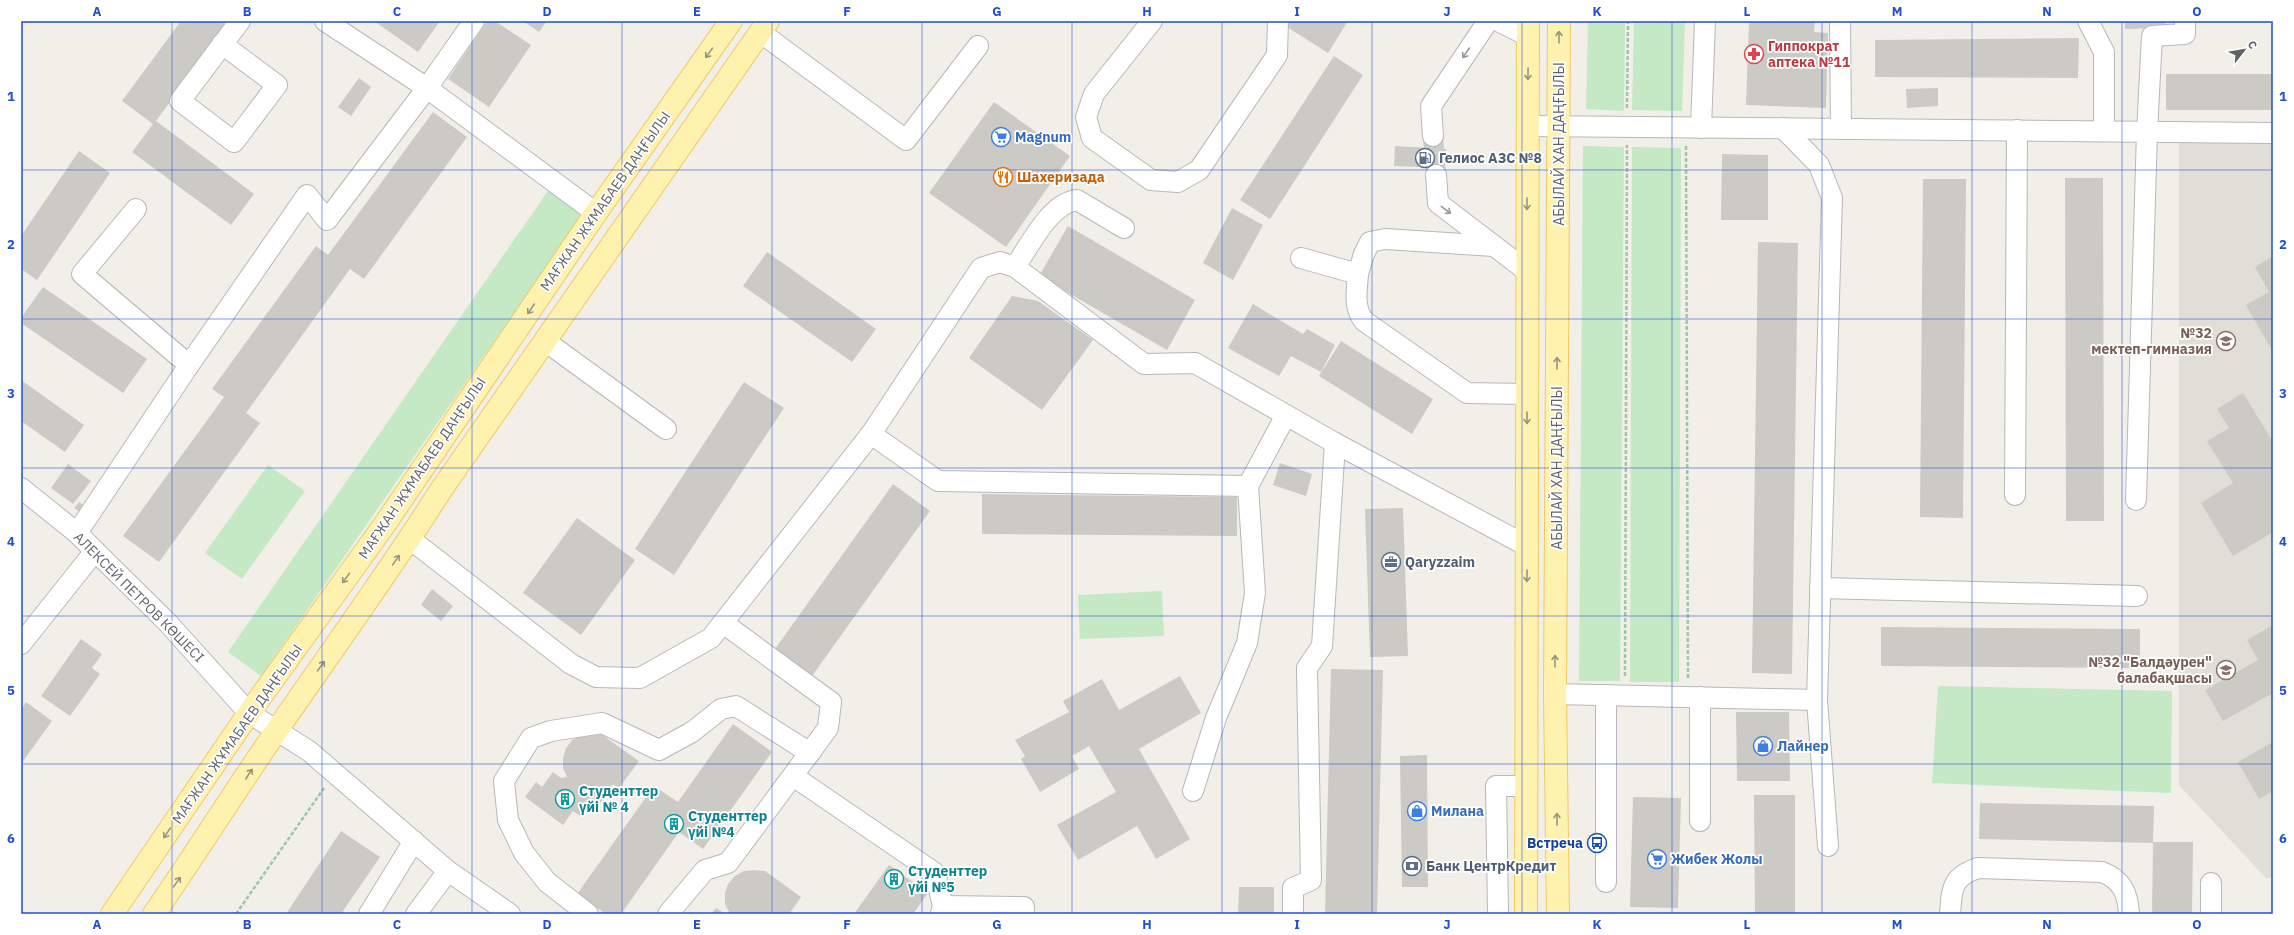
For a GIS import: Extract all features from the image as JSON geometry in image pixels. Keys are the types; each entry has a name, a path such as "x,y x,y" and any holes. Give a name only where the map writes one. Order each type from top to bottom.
{"main road":[{"name":"МАҒЖАН ЖҰМАБАЕВ ДАҢҒЫЛЫ","path":"112,914 249,713 385,524 596,213 731,21"},
{"name":"АБЫЛАЙ ХАН ДАҢҒЫЛЫ","path":"1558,914 1555,694 1559,21"},
{"name":"МАҒЖАН ЖҰМАБАЕВ ДАҢҒЫЛЫ","path":"154,914 211,832 276,731 764,27"},
{"path":"1526,914 1528,29"}],"street":[{"path":"222,44 277,85 234,142 180,102 222,44 240,21"},
{"path":"325,21 427,88 596,213"},
{"path":"77,533 189,365 307,195 327,220 427,88 474,21"},
{"path":"1152,21 1094,94 1086,117 1092,138 1151,180 1178,182 1199,170 1277,55 1278,21"},
{"path":"1433,136 1431,106 1488,21"},
{"path":"1498,21 1528,29"},
{"path":"1693,128 1705,21"},
{"path":"1840,21 1841,129"},
{"path":"2088,21 2104,52 2104,131"},
{"path":"2136,500 2147,132 2152,36 2185,34 2186,21"},
{"path":"764,27 906,140 978,46"},
{"path":"1527,126 2273,133"},
{"path":"1783,128 1819,165 1832,198 1817,700 1828,846"},
{"path":"2015,495 2017,130"},
{"path":"1436,175 1438,203 1527,271"},
{"path":"1015,267 1056,209 1068,201 1077,200 1124,228"},
{"path":"136,209 82,274 189,365"},
{"path":"1494,246 1385,239 1370,242 1364,254 1358,274 1356,304 1358,313 1364,321 1467,393 1527,394"},
{"path":"1301,258 1358,274"},
{"path":"410,539 571,664 596,677 640,678 711,638 871,434 981,268 1000,262 1015,267 1144,364 1195,364 1335,443 1527,546"},
{"path":"545,341 666,429"},
{"path":"1193,791 1216,718 1247,643 1255,593 1248,486 1286,415"},
{"path":"871,434 938,481 1248,486"},
{"path":"1293,914 1293,888 1311,880 1307,668 1322,646 1335,443"},
{"name":"АЛЕКСЕЙ ПЕТРОВ КӨШЕСІ","path":"21,488 77,533 166,622 249,713 309,751 448,871 510,914"},
{"path":"21,644 95,551"},
{"path":"1820,588 2138,596"},
{"path":"668,914 705,870 728,863 828,728 831,702 723,623"},
{"path":"1555,694 1817,700"},
{"path":"1606,695 1606,882"},
{"path":"1694,697 1700,821"},
{"path":"588,914 547,882 524,853 508,820 504,781 531,738 551,731 602,723 659,750 692,732 721,709 736,706 810,753"},
{"path":"793,776 935,873 938,907 1024,907 1024,914"},
{"path":"1498,914 1496,786 1526,786"},
{"path":"369,914 414,841"},
{"path":"1950,914 1952,886 1964,872 1978,868 2102,872 2113,876 2125,890 2129,900 2129,914"},
{"path":"416,914 448,871"},
{"path":"2211,883 2211,914"}],"path":[{"path":"1625,696 1628,21"},
{"path":"1693,128 1694,697"},
{"path":"236,914 335,773"}],"shaded area":[{"path":"2179,138 2273,141 2273,878 2266,878 2179,785"}],"green space":[{"path":"1588,21 1625,21 1624,111 1586,109"},
{"path":"1634,21 1685,21 1682,111 1632,110"},
{"path":"1583,146 1624,147 1620,681 1579,681"},
{"path":"1632,147 1681,148 1679,682 1630,682"},
{"path":"550,188 583,214 261,676 228,652"},
{"path":"268,465 305,491 242,579 205,553"},
{"path":"1162,591 1164,636 1080,639 1078,595"},
{"path":"1938,686 2172,691 2171,793 1932,783"}],"building":[{"path":"181,21 221,21 226,25 156,121 254,194 231,225 132,152 153,124 122,101"},
{"path":"374,21 440,21 418,52"},
{"path":"487,21 495,21 531,45 489,107 448,79"},
{"path":"523,21 547,21 539,32"},
{"path":"1291,21 1348,21 1328,53 1287,27"},
{"path":"1749,21 1815,21 1814,32 1828,33 1826,108 1746,105"},
{"path":"2125,21 2165,21 2165,28 2125,29"},
{"path":"2079,38 2078,78 1875,77 1875,40"},
{"path":"1334,56 1363,75 1270,219 1240,200"},
{"path":"2166,74 2273,74 2273,110 2166,110"},
{"path":"359,78 371,87 351,116 338,107"},
{"path":"1938,88 1938,106 1907,108 1906,89"},
{"path":"994,102 1070,156 1006,247 929,193"},
{"path":"433,112 467,137 364,279 350,269 246,413 260,423 159,562 123,536 224,397 212,389 316,246 328,255"},
{"path":"1395,146 1446,149 1445,168 1394,166"},
{"path":"79,151 110,173 37,280 21,269 21,236"},
{"path":"1722,154 1768,155 1768,220 1721,220"},
{"path":"2065,178 2103,178 2104,521 2066,521"},
{"path":"1923,179 1966,179 1963,518 1920,517"},
{"path":"1232,208 1263,225 1233,280 1203,263"},
{"path":"1068,226 1195,300 1167,350 1039,276"},
{"path":"1758,242 1798,243 1792,674 1752,673"},
{"path":"767,252 876,329 852,362 743,286"},
{"path":"2273,256 2273,352 2246,305 2269,292 2255,267"},
{"path":"43,287 147,359 123,393 21,323 21,318"},
{"path":"1012,296 1038,301 1093,340 1042,410 969,358"},
{"path":"1253,304 1303,334 1307,329 1335,345 1321,372 1291,356 1279,376 1228,348"},
{"path":"1341,341 1433,399 1412,434 1319,376"},
{"path":"21,380 84,425 65,452 21,421"},
{"path":"744,382 784,408 674,575 635,549"},
{"path":"2243,393 2273,442 2273,532 2233,556 2201,503 2233,483 2207,441 2229,428 2217,409"},
{"path":"1280,463 1312,474 1306,496 1273,485"},
{"path":"68,464 91,481 73,504 51,488"},
{"path":"893,484 930,511 812,676 775,649"},
{"path":"982,494 1237,497 1237,536 982,534"},
{"path":"79,502 86,507 82,513 74,508"},
{"path":"1403,508 1408,656 1370,657 1365,509"},
{"path":"577,518 635,560 581,635 523,593"},
{"path":"432,589 453,606 441,621 421,605"},
{"path":"2273,625 2273,693 2223,721 2205,690 2258,660 2247,640"},
{"path":"1881,627 2140,629 2140,668 1881,666"},
{"path":"81,639 102,654 92,668 100,674 70,716 41,696"},
{"path":"1331,669 1383,670 1377,914 1325,914"},
{"path":"1180,676 1201,713 1139,749 1190,839 1156,859 1137,826 1078,860 1057,825 1116,792 1089,746 1072,756 1079,769 1040,792 1021,759 1025,756 1015,740 1069,712 1063,701 1102,679 1119,710"},
{"path":"26,702 52,721 21,764 21,710"},
{"name":"Лайнер","path":"1736,712 1789,712 1790,781 1737,781"},
{"name":"Студенттер үйі №4","path":"733,724 772,752 703,849 679,832 621,914 606,914 577,894 654,786 678,802"},
{"path":"581,735 602,735 639,761 619,788 613,784 598,806 591,801 580,816 573,811 563,825 525,797 536,782 542,787 553,772 561,778 567,777 563,768 563,758 566,748 572,740"},
{"path":"2273,742 2273,791 2259,799 2238,762"},
{"path":"1427,755 1428,887 1402,887 1400,756"},
{"path":"1754,795 1795,795 1795,914 1755,914"},
{"path":"1633,797 1681,798 1678,908 1630,907"},
{"path":"1980,803 2154,806 2153,842 2193,842 2192,914 2152,914 2153,843 1979,839"},
{"path":"341,831 380,857 341,914 286,914"},
{"name":"Студенттер үйі №5","path":"889,865 928,893 913,914 854,914"},
{"path":"744,871 765,871 801,897 789,914 730,914 725,904 725,893 728,884 735,876"},
{"path":"1239,887 1274,887 1274,914 1238,914"},
{"path":"716,908 725,914 711,914"}],"tunnel":[{"path":"1433,136 1436,175"}],"place":[{"name":"Гиппократ аптека №11","path":"1754,54"},
{"name":"Magnum","path":"1001,137"},
{"name":"Гелиос АЗС №8","path":"1425,158"},
{"name":"Шахеризада","path":"1003,177"},
{"name":"№32 мектеп-гимназия","path":"2226,341"},
{"name":"Qaryzzaim","path":"1391,562"},
{"name":"№32 \"Балдәурен\" балабақшасы","path":"2226,670"},
{"name":"Лайнер","path":"1763,746"},
{"name":"Студенттер үйі № 4","path":"565,799"},
{"name":"Милана","path":"1417,811"},
{"name":"Студенттер үйі №4","path":"674,824"},
{"name":"Встреча","path":"1597,843"},
{"name":"Жибек Жолы","path":"1657,859"},
{"name":"Банк ЦентрКредит","path":"1412,866"},
{"name":"Студенттер үйі №5","path":"894,879"}]}
